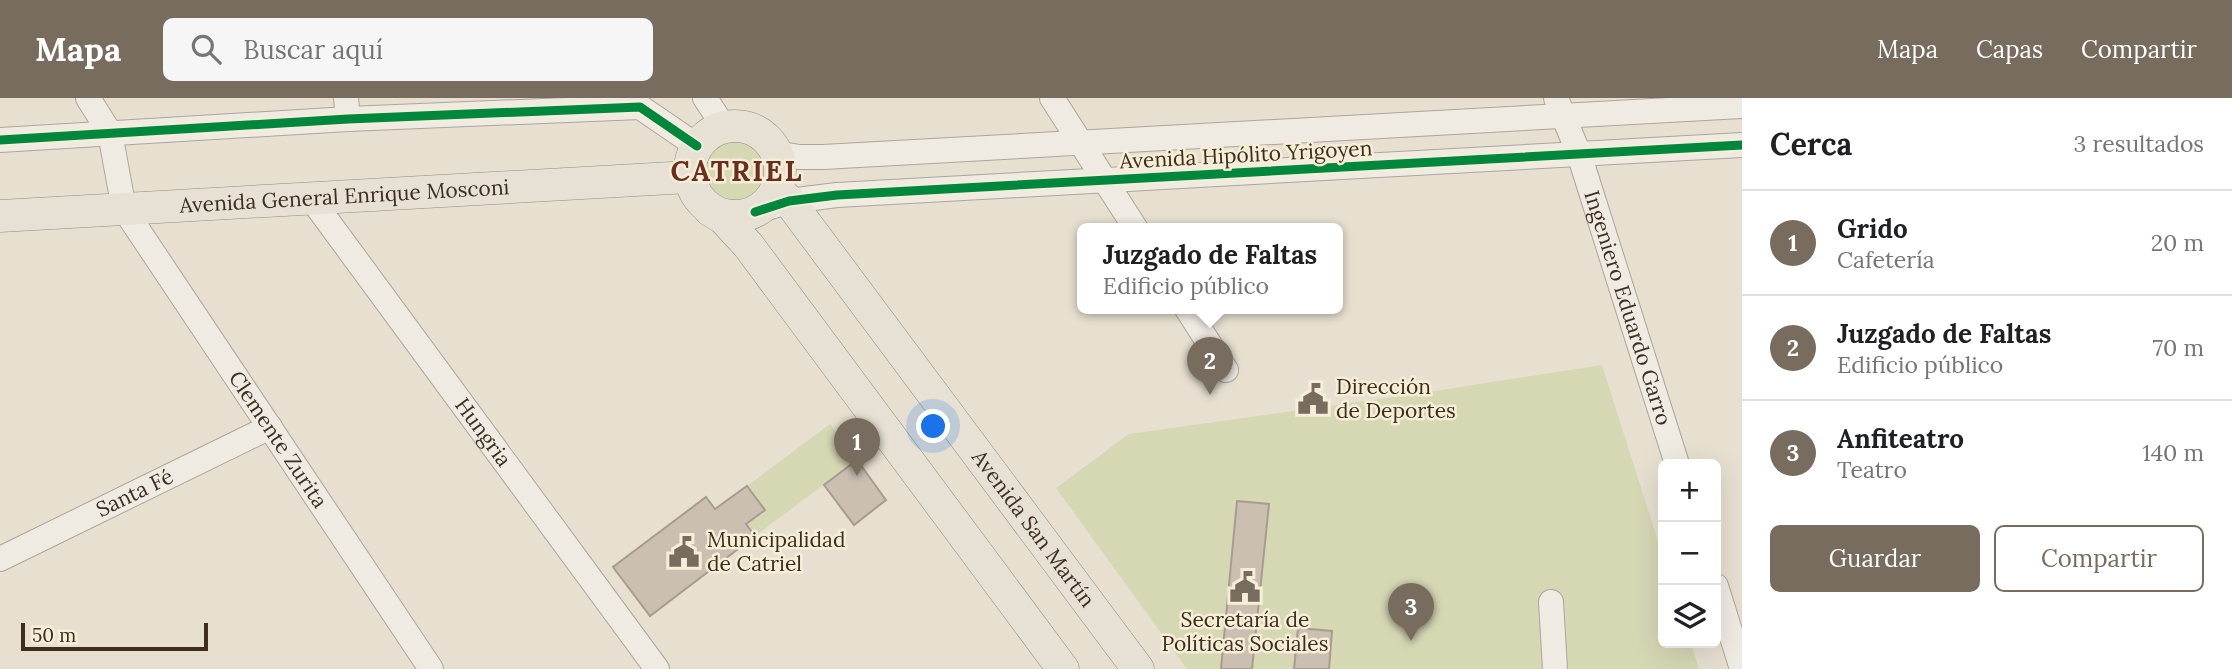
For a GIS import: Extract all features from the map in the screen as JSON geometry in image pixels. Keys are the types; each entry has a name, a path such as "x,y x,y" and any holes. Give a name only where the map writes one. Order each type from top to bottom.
{"main road":[{"path":"710,210 724,216 740,217 783,196 776,153 763,135 738,126 724,127 712,132 697,146 689,166 690,177 700,201 710,210 723,218 748,245 1063,669"},
{"name":"Avenida General Enrique Mosconi","path":"0,216 690,177"},
{"name":"Avenida San Martín","path":"783,196 1133,667"}],"street":[{"path":"88,98 110,133 124,209"},
{"path":"705,98 724,127"},
{"path":"1052,98 1132,223"},
{"name":"Avenida Hipólito Yrigoyen","path":"776,153 823,157 1080,142 1560,107 1742,106"},
{"path":"0,140 110,133 347,108 640,107 697,146"},
{"name":"Ingeniero Eduardo Garro","path":"1560,107 1578,154 1675,459"},
{"name":"Avenida Hipólito Yrigoyen","path":"783,196 1105,181 1742,145"},
{"name":"Hungria","path":"310,197 657,669"},
{"name":"Clemente Zurita","path":"124,209 431,669"},
{"path":"1190,314 1226,370"},
{"name":"Santa Fé","path":"0,559 270,427"},
{"path":"1551,602 1555,669"},
{"path":"1721,602 1742,669"}],"green space":[{"path":"735,140 753,146 761,154 767,172 761,190 753,198 735,204 717,198 709,190 703,172 709,154 717,146"},
{"path":"1602,365 1658,541 1658,648 1693,648 1699,669 1187,669 1056,488 1129,434"},
{"path":"830,424 857,460 755,536 746,524 765,510 747,486"}],"building":[{"path":"857,460 886,500 854,525 824,485"},
{"name":"Municipalidad de Catriel","path":"747,486 765,510 746,524 755,536 650,616 613,567 706,497 715,509"},
{"name":"Secretaría de Políticas Sociales","path":"1237,501 1269,504 1252,669 1221,669"},
{"path":"1298,628 1332,631 1329,669 1294,669"}],"cycle path":[{"path":"0,140 348,119 640,107 697,146"},
{"path":"755,212 789,201 837,195 1742,145"}],"place":[{"name":"Juzgado de Faltas","path":"1210,395"},
{"name":"Dirección de Deportes","path":"1313,399"},
{"name":"Grido","path":"857,476"},
{"name":"Municipalidad de Catriel","path":"684,552"},
{"name":"Secretaría de Políticas Sociales","path":"1245,587"},
{"name":"Anfiteatro","path":"1411,641"}],"district":[{"name":"CATRIEL","path":"737,171"}]}
